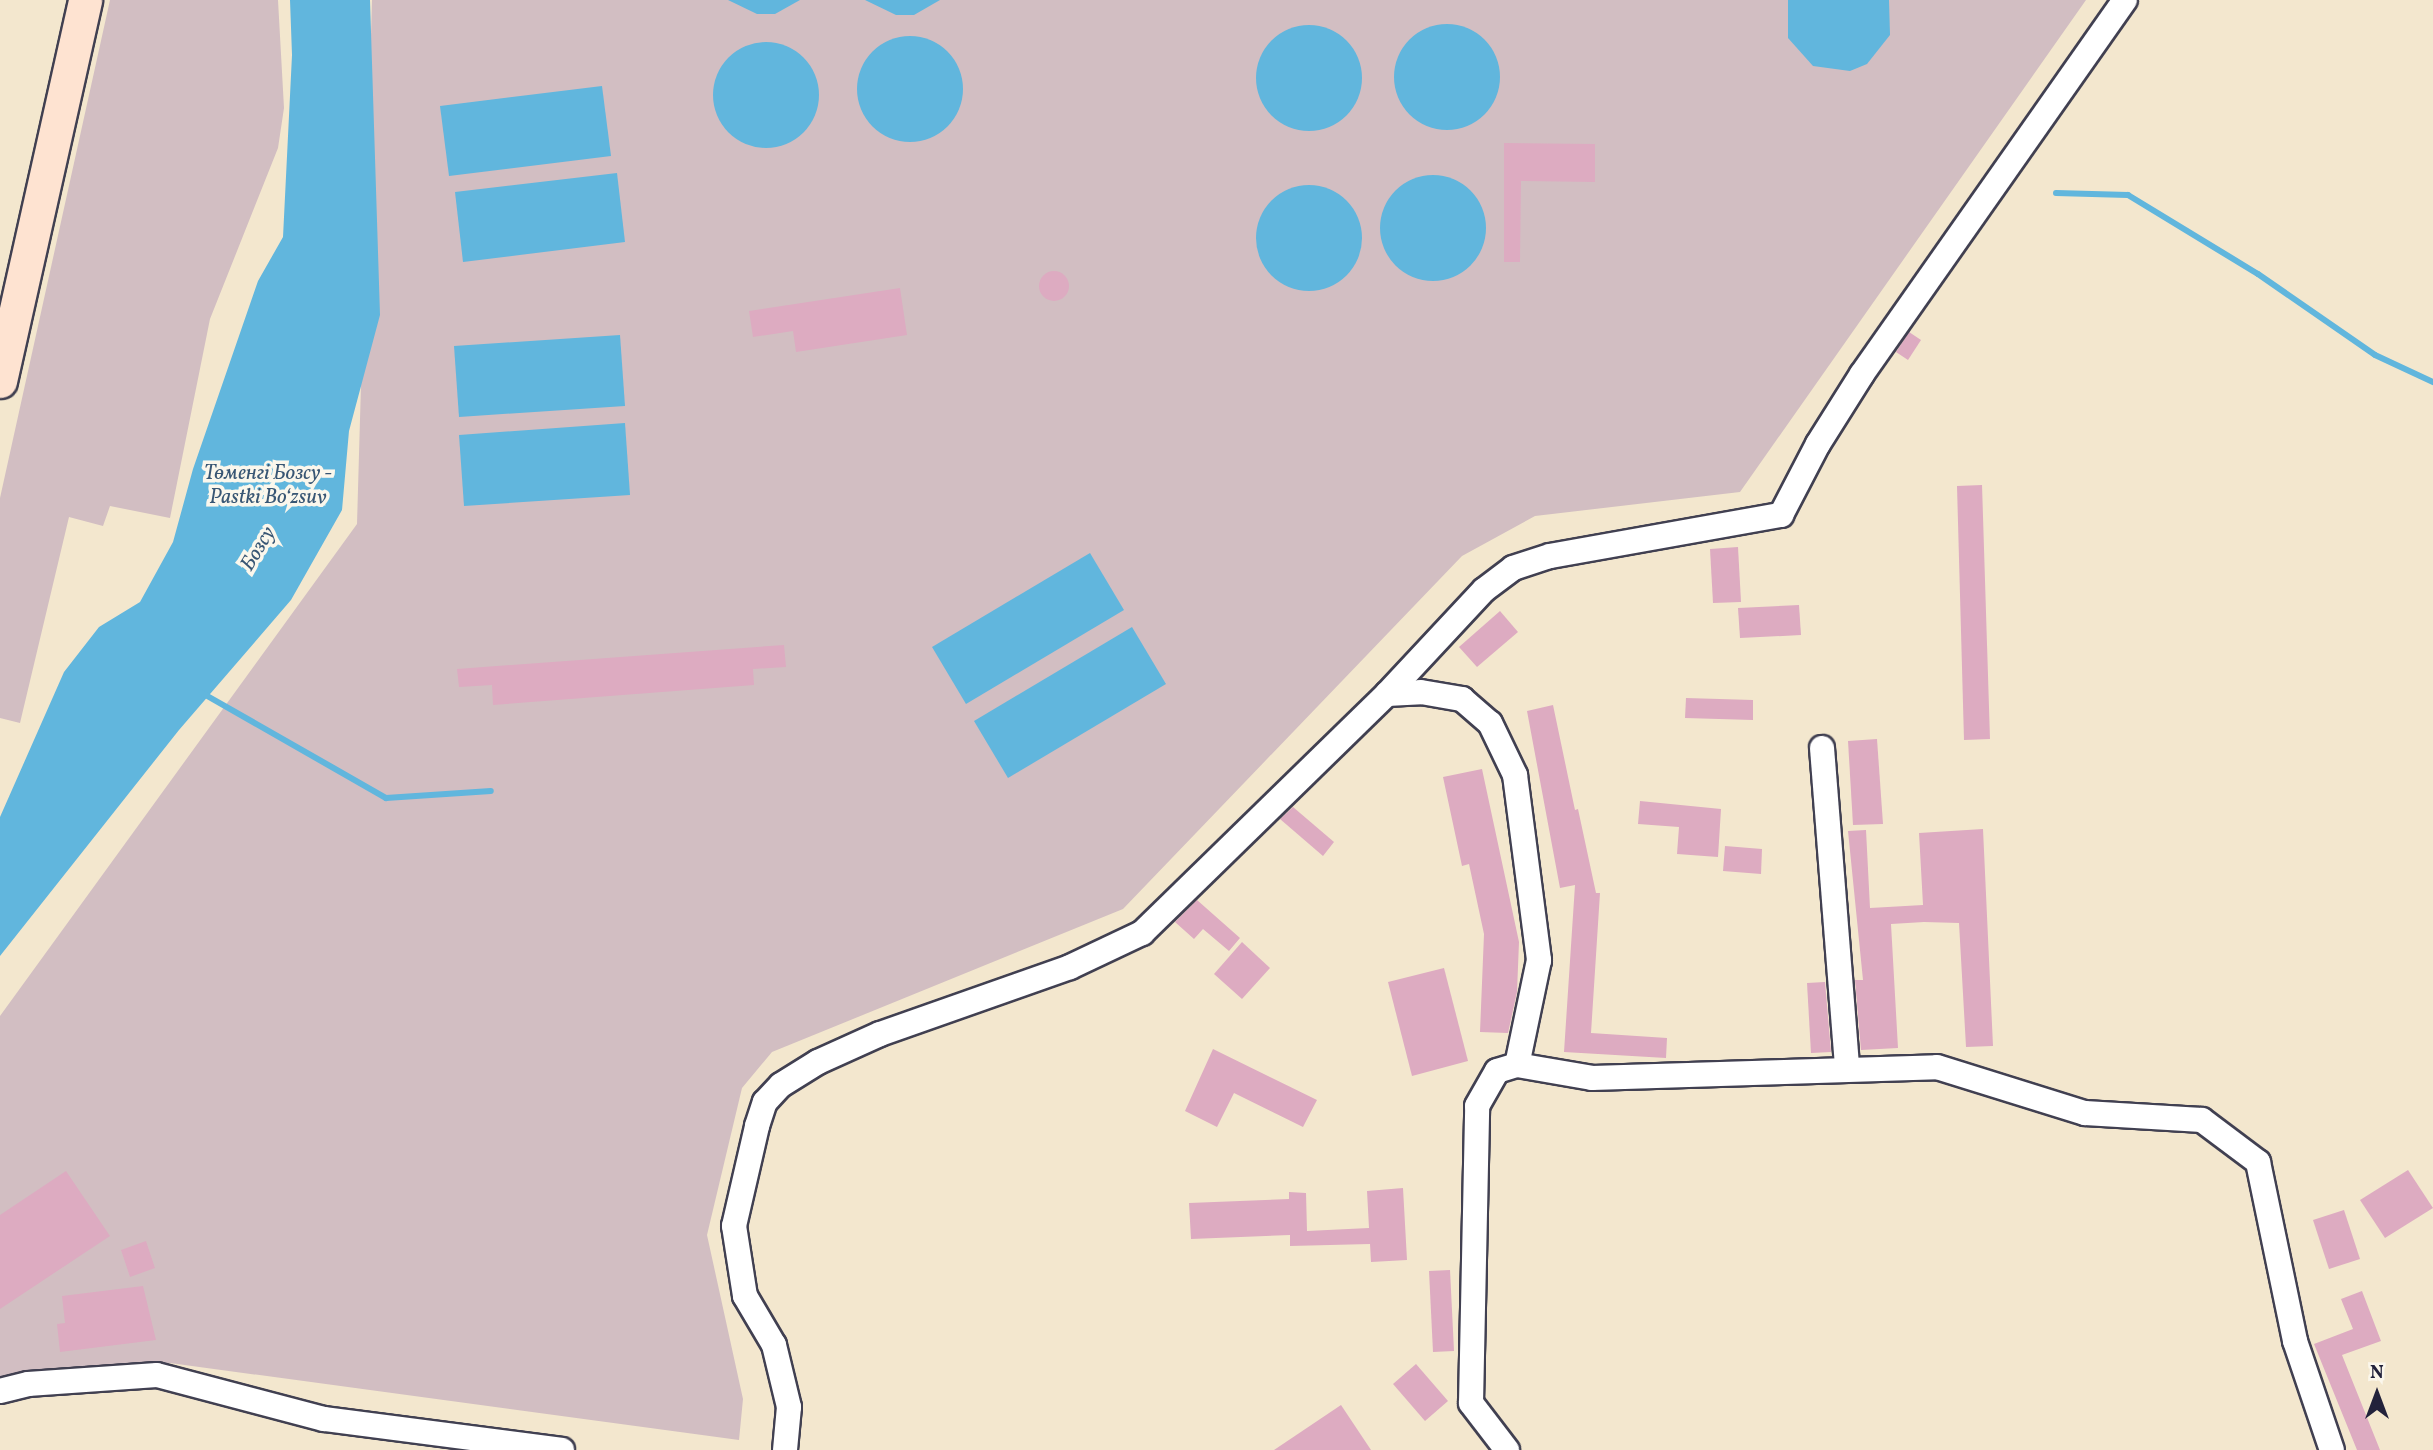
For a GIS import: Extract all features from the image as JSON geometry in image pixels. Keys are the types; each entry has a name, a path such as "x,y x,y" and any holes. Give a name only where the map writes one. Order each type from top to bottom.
{"main road":[{"path":"0,382 85,0"}],"street":[{"path":"785,1450 789,1407 774,1345 745,1296 734,1226 765,1102 781,1085 818,1062 880,1034 1070,967 1142,933 1387,694 1484,590 1528,561 1781,515 1818,444 1862,374 2125,0"},
{"path":"1387,694 1421,692 1462,699 1490,723 1515,775 1539,960 1517,1065"},
{"path":"1822,748 1847,1067"},
{"path":"1507,1450 1471,1403 1477,1105 1497,1072 1517,1065 1592,1077 1847,1067 1937,1067 2085,1113 2202,1120 2258,1162 2295,1341 2332,1450"},
{"path":"0,1391 28,1384 157,1375 324,1419 562,1450"}],"shaded area":[{"path":"110,0 278,0 284,108 278,148 210,319 170,518 110,506 103,526 69,517 20,723 0,718 0,498"},
{"path":"372,0 2086,0 1740,492 1535,516 1462,556 1123,909 772,1052 742,1088 707,1235 743,1399 739,1440 170,1363 34,1371 0,1379 0,1016 357,524"}],"water":[{"name":"Төменгі Бозсу - Pastki Boʻzsuv","path":"290,0 370,0 380,315 349,431 342,510 291,600 179,730 0,956 0,817 64,672 99,627 140,602 173,542 193,469 258,281 283,237 292,55"},
{"path":"728,0 800,0 775,14 757,14"},
{"path":"865,0 940,0 914,15 896,15"},
{"path":"1788,0 1889,0 1890,35 1867,64 1850,71 1813,66 1788,38"},
{"path":"1447,24 1467,28 1485,39 1496,57 1500,77 1496,97 1485,115 1467,126 1447,130 1427,126 1409,115 1398,97 1394,77 1398,57 1409,39 1427,28"},
{"path":"1309,25 1329,29 1347,40 1358,58 1362,78 1358,98 1347,116 1329,127 1309,131 1289,127 1271,116 1260,98 1256,78 1260,58 1271,40 1289,29"},
{"path":"910,36 930,40 948,51 959,69 963,89 959,109 948,127 930,138 910,142 890,138 872,127 861,109 857,89 861,69 872,51 890,40"},
{"path":"766,42 786,46 804,57 815,75 819,95 815,115 804,133 786,144 766,148 746,144 728,133 717,115 713,95 717,75 728,57 746,46"},
{"path":"602,86 611,156 449,176 440,106"},
{"path":"617,173 625,242 463,262 455,192"},
{"path":"1433,175 1453,179 1471,190 1482,208 1486,228 1482,248 1471,266 1453,277 1433,281 1413,277 1395,266 1384,248 1380,228 1384,208 1395,190 1413,179"},
{"path":"1309,185 1329,189 1347,200 1358,218 1362,238 1358,258 1347,276 1329,287 1309,291 1289,287 1271,276 1260,258 1256,238 1260,218 1271,200 1289,189"},
{"path":"620,335 625,406 459,417 454,346"},
{"path":"625,423 630,495 464,506 459,435"},
{"path":"1090,553 1124,610 966,704 932,647"},
{"path":"1132,627 1166,684 1008,778 974,721"}],"building":[{"path":"1504,143 1595,144 1595,182 1521,181 1520,262 1504,262"},
{"path":"1054,271 1060,272 1068,280 1068,292 1060,300 1054,301 1048,300 1040,292 1039,286 1040,280 1048,272"},
{"path":"900,288 907,335 796,352 793,331 753,337 749,311"},
{"path":"1909,332 1921,340 1908,360 1896,352"},
{"path":"1982,485 1990,739 1964,740 1957,486"},
{"path":"1738,547 1741,602 1713,603 1710,549"},
{"path":"1799,605 1801,635 1740,638 1738,608"},
{"path":"1500,611 1518,632 1477,667 1459,647"},
{"path":"784,645 786,667 753,669 754,685 493,705 492,685 459,687 457,669"},
{"path":"1686,698 1753,700 1753,720 1685,718"},
{"path":"1553,705 1575,810 1578,809 1596,893 1600,893 1591,1033 1667,1038 1666,1058 1564,1052 1575,885 1560,888 1527,711"},
{"path":"1877,739 1883,824 1853,825 1848,741"},
{"path":"1482,769 1519,942 1517,992 1508,1033 1480,1032 1484,934 1469,864 1462,866 1443,777"},
{"path":"1640,801 1721,809 1718,857 1677,854 1679,827 1638,824"},
{"path":"1293,807 1334,842 1323,856 1280,819"},
{"path":"1983,829 1993,1046 1966,1047 1959,923 1924,922 1891,924 1898,1048 1861,1050 1855,980 1863,980 1848,831 1866,830 1870,908 1923,905 1919,833"},
{"path":"1725,846 1762,849 1761,874 1723,871"},
{"path":"1197,900 1240,938 1229,951 1203,929 1194,939 1175,922"},
{"path":"1242,942 1270,968 1242,999 1214,974"},
{"path":"1444,968 1468,1061 1412,1076 1388,982"},
{"path":"1825,982 1831,1052 1811,1053 1807,983"},
{"path":"1213,1049 1317,1100 1303,1127 1234,1093 1217,1127 1185,1111"},
{"path":"2408,1170 2433,1208 2385,1238 2360,1200"},
{"path":"66,1171 110,1236 0,1309 0,1215"},
{"path":"1403,1188 1407,1260 1371,1262 1370,1244 1290,1246 1290,1235 1191,1239 1189,1203 1289,1199 1289,1192 1306,1193 1307,1231 1369,1228 1367,1191"},
{"path":"2344,1210 2360,1259 2329,1269 2313,1220"},
{"path":"146,1241 155,1268 130,1277 121,1250"},
{"path":"1450,1270 1454,1351 1433,1352 1429,1271"},
{"path":"143,1286 156,1340 60,1352 57,1324 65,1323 62,1296"},
{"path":"2362,1291 2381,1341 2342,1355 2380,1450 2357,1450 2314,1344 2353,1329 2341,1299"},
{"path":"1416,1364 1448,1401 1425,1421 1393,1384"},
{"path":"1341,1405 1371,1450 1274,1450"}],"waterway":[{"path":"2056,193 2128,195 2258,274 2375,355 2433,382"},
{"path":"202,693 386,798 491,791"}],"water label":[{"name":"Бозсу","path":"259,549"}]}
